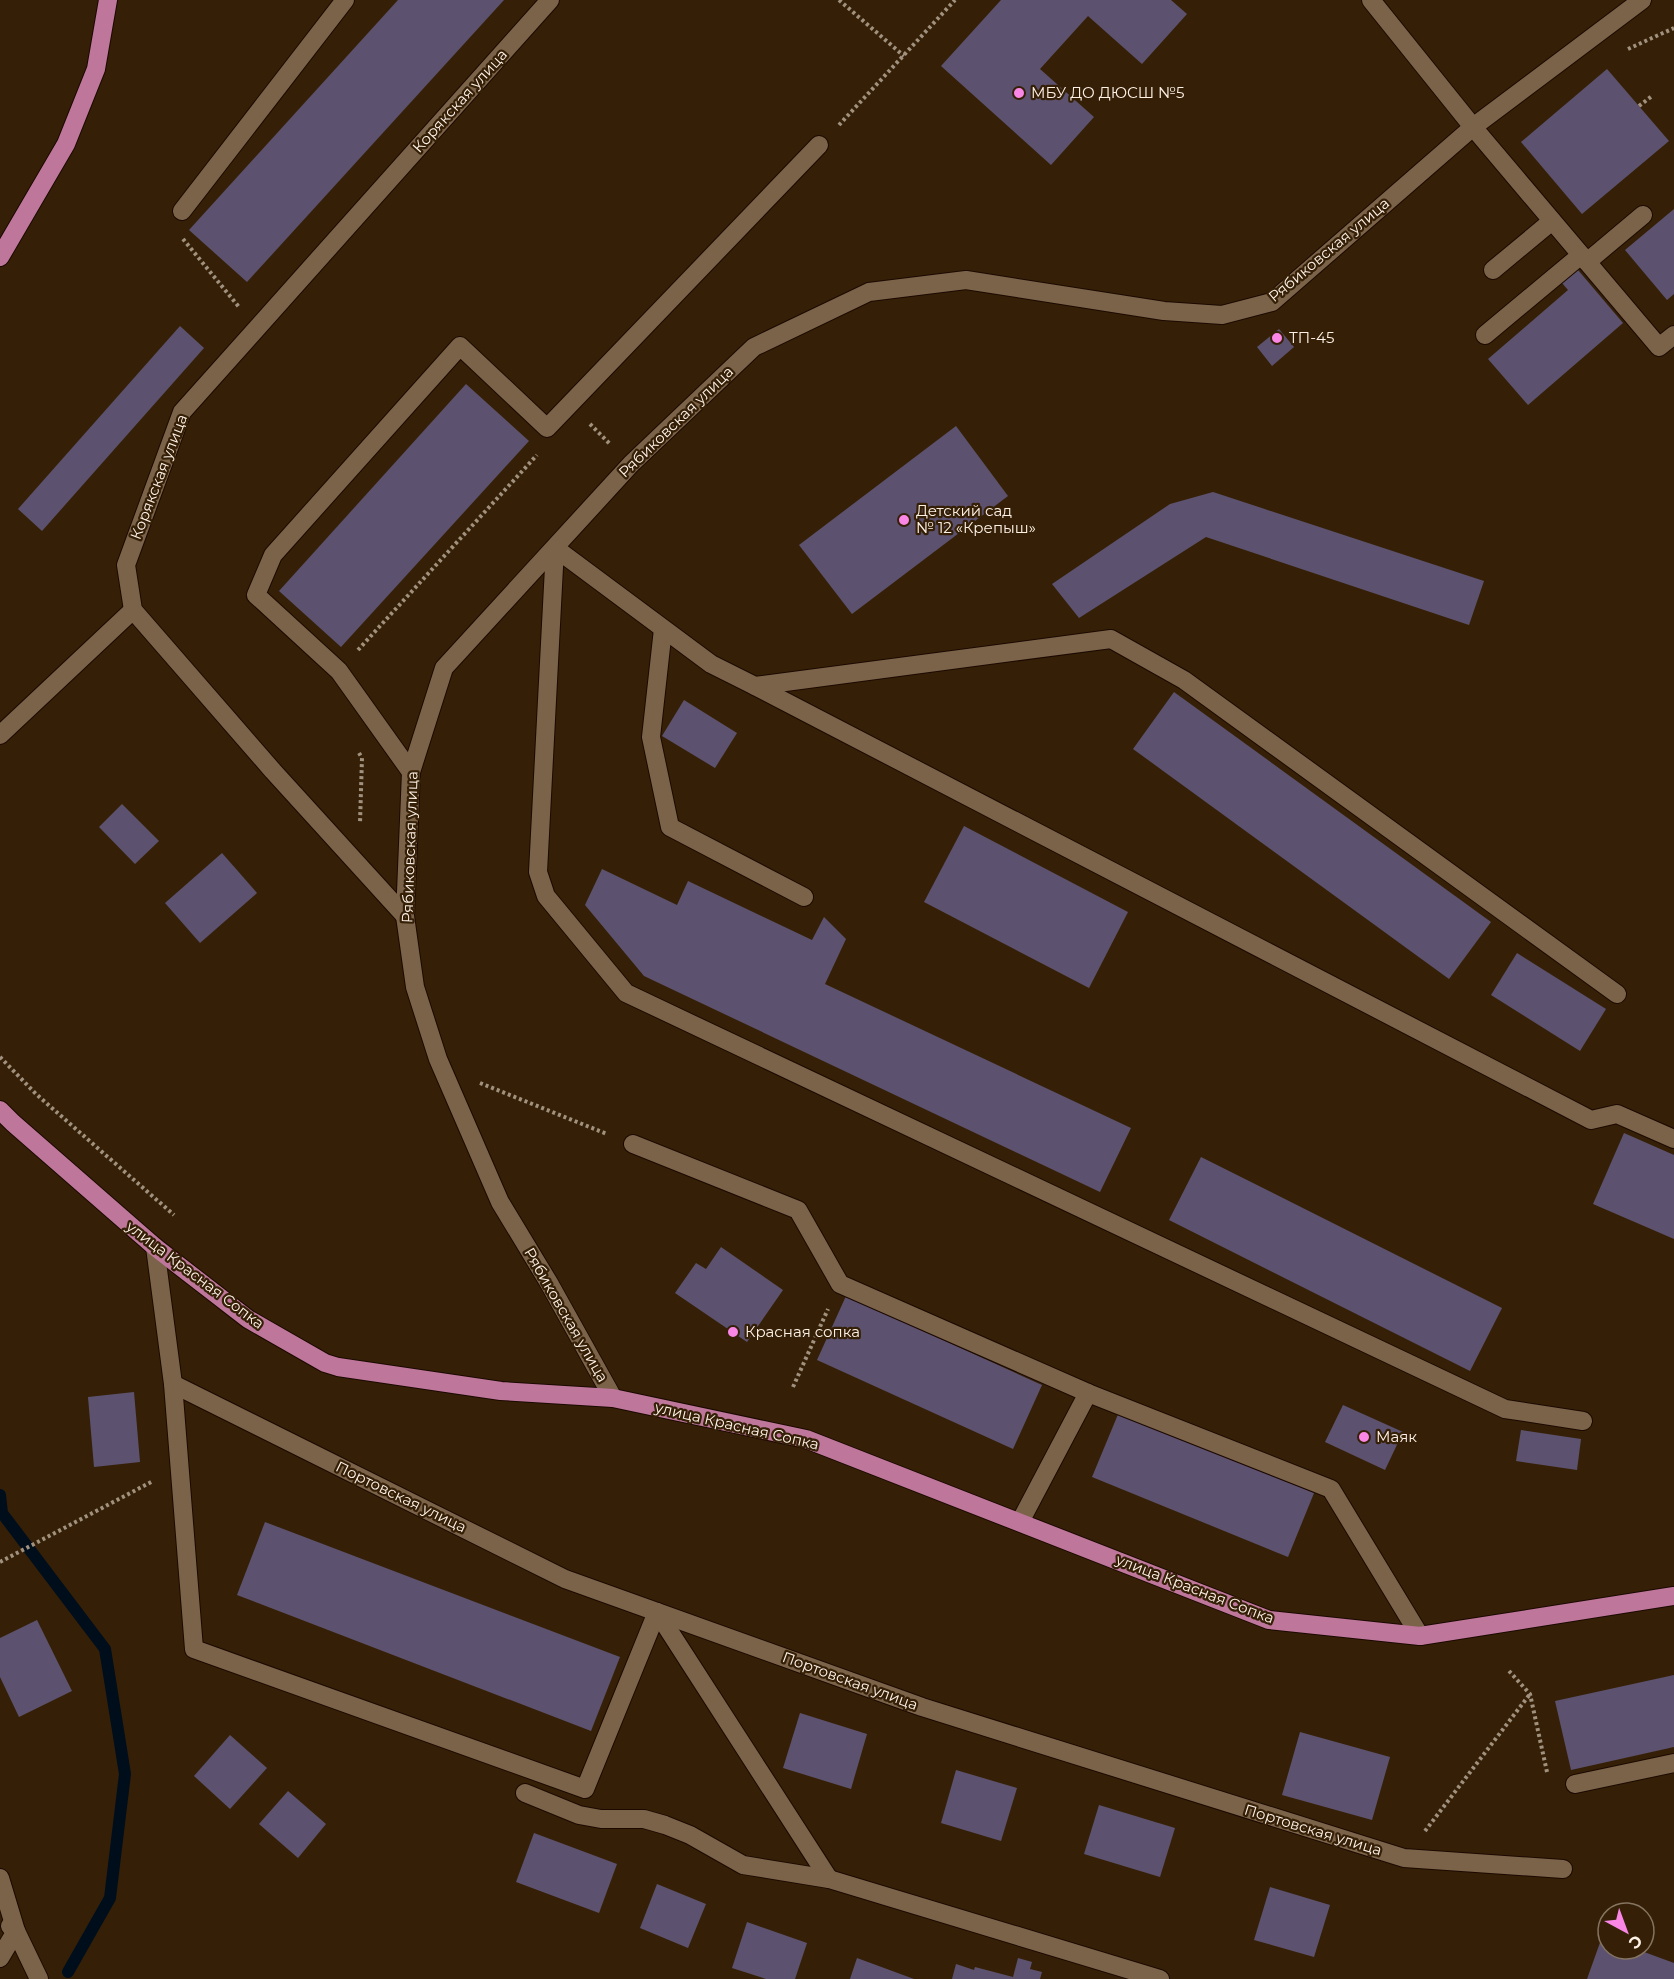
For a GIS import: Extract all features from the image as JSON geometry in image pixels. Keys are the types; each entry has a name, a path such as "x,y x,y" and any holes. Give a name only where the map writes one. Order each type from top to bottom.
{"main road":[{"path":"0,257 66,144 96,69 108,0"},
{"name":"улица Красная Сопка","path":"0,1110 155,1247 248,1319 325,1363 338,1367 501,1391 613,1398 806,1439 1269,1620 1420,1636 1674,1596"}],"street":[{"path":"182,211 345,0"},
{"name":"Корякская улица","path":"134,610 126,565 182,412 550,0"},
{"path":"1371,0 1473,127 1659,347 1674,335"},
{"name":"Рябиковская улица","path":"613,1398 500,1202 438,1059 415,987 405,916 411,772 444,668 631,464 754,347 869,292 966,280 1164,311 1222,315 1272,302 1473,127 1642,0"},
{"path":"411,772 339,672 256,595 273,555 460,346 548,428 819,145"},
{"path":"1485,335 1643,215"},
{"path":"1493,270 1552,220"},
{"path":"555,548 711,664 1592,1120 1617,1114 1674,1139"},
{"path":"555,548 538,872 546,896 626,993 1505,1409 1583,1421"},
{"path":"0,735 134,610 273,771 405,916"},
{"path":"663,629 651,737 670,827 804,897"},
{"path":"755,686 1111,639 1184,680 1617,994"},
{"path":"633,1144 798,1210 840,1284 1088,1393 1331,1489 1420,1636"},
{"path":"155,1247 172,1384 194,1649 585,1789 657,1612"},
{"name":"Портовская улица","path":"172,1384 565,1579 922,1707 1404,1858 1563,1869"},
{"path":"1020,1522 1088,1393"},
{"path":"657,1612 829,1879"},
{"path":"1575,1784 1674,1763"},
{"path":"525,1793 579,1815 601,1819 644,1819 665,1825 690,1835 744,1865 829,1879 1160,1979"},
{"path":"0,1878 16,1931 39,1979"},
{"path":"0,1917 16,1931"},
{"path":"0,1958 16,1931"}],"path":[{"path":"840,0 904,56"},
{"path":"819,145 954,0"},
{"path":"1626,50 1674,28"},
{"path":"1640,106 1652,96"},
{"path":"182,211 173,228 256,328"},
{"path":"570,405 631,464"},
{"path":"339,672 547,444 548,428"},
{"path":"357,748 362,758 360,867"},
{"path":"0,1057 36,1094 174,1215"},
{"path":"475,1081 633,1144"},
{"path":"793,1387 840,1284"},
{"path":"0,1562 179,1468"},
{"path":"1509,1671 1530,1694 1551,1790 1575,1784"},
{"path":"1404,1858 1530,1694"}],"building":[{"path":"398,0 504,0 247,282 189,230"},
{"name":"МБУ ДО ДЮСШ №5","path":"1001,0 1171,0 1187,14 1142,64 1088,16 1040,69 1094,117 1051,165 941,66"},
{"path":"1607,69 1669,141 1582,214 1521,142"},
{"path":"1674,209 1674,294 1667,300 1625,250"},
{"path":"1578,270 1623,323 1528,405 1488,359 1568,290 1562,283"},
{"path":"180,326 204,348 42,531 18,509"},
{"name":"ТП-45","path":"1279,329 1294,347 1272,366 1257,347"},
{"path":"466,384 529,441 341,647 279,591"},
{"name":"Детский сад № 12 «Крепыш»","path":"956,426 1008,496 852,614 799,545"},
{"path":"1213,492 1484,581 1469,625 1206,537 1079,618 1052,584 1170,504"},
{"path":"1174,692 1491,922 1449,979 1133,749"},
{"path":"684,700 737,733 715,768 662,736"},
{"path":"122,804 159,841 135,864 99,827"},
{"path":"964,826 1128,912 1089,988 924,902"},
{"path":"222,853 257,893 200,943 165,903"},
{"path":"602,869 677,905 688,881 812,940 824,917 846,939 825,984 1131,1128 1100,1192 644,976 585,905"},
{"path":"1517,953 1606,1009 1580,1051 1491,995"},
{"path":"1624,1133 1674,1155 1674,1239 1593,1204"},
{"path":"1201,1157 1502,1308 1470,1371 1169,1220"},
{"path":"721,1247 783,1290 747,1342 675,1293 696,1263 706,1269"},
{"path":"846,1296 1042,1385 1013,1449 817,1360"},
{"path":"134,1392 140,1462 94,1467 88,1397"},
{"name":"Маяк","path":"1343,1405 1403,1432 1385,1470 1325,1442"},
{"path":"1119,1412 1314,1493 1288,1557 1092,1477"},
{"path":"1521,1430 1581,1439 1577,1470 1516,1461"},
{"path":"265,1522 620,1657 591,1731 237,1595"},
{"path":"37,1620 72,1691 19,1717 0,1677 0,1638"},
{"path":"1674,1675 1674,1747 1571,1770 1555,1701"},
{"path":"800,1713 867,1734 851,1789 783,1768"},
{"path":"1300,1732 1390,1757 1372,1820 1282,1795"},
{"path":"230,1735 267,1768 230,1809 194,1776"},
{"path":"956,1770 1017,1788 1001,1841 941,1823"},
{"path":"288,1791 326,1824 298,1858 259,1824"},
{"path":"1099,1805 1175,1828 1160,1877 1084,1854"},
{"path":"534,1833 617,1864 599,1913 516,1882"},
{"path":"657,1884 706,1904 688,1948 640,1928"},
{"path":"1270,1887 1330,1905 1314,1957 1254,1940"},
{"path":"747,1922 807,1943 795,1979 766,1979 732,1968"},
{"path":"1596,1954 1596,1961 1656,1961 1656,1956 1674,1963 1674,1979 1587,1979"},
{"path":"857,1958 914,1979 850,1979"},
{"path":"1018,1958 1032,1962 1030,1969 1042,1972 1040,1979 952,1979 956,1964 974,1970 975,1967 1013,1977"}],"waterway":[{"path":"0,1495 2,1513 105,1649 125,1774 110,1898 68,1972"}],"place":[{"name":"МБУ ДО ДЮСШ №5","path":"1019,93"},
{"name":"ТП-45","path":"1277,338"},
{"name":"Детский сад № 12 «Крепыш»","path":"904,520"},
{"name":"Красная сопка","path":"733,1332"},
{"name":"Маяк","path":"1364,1437"}]}
